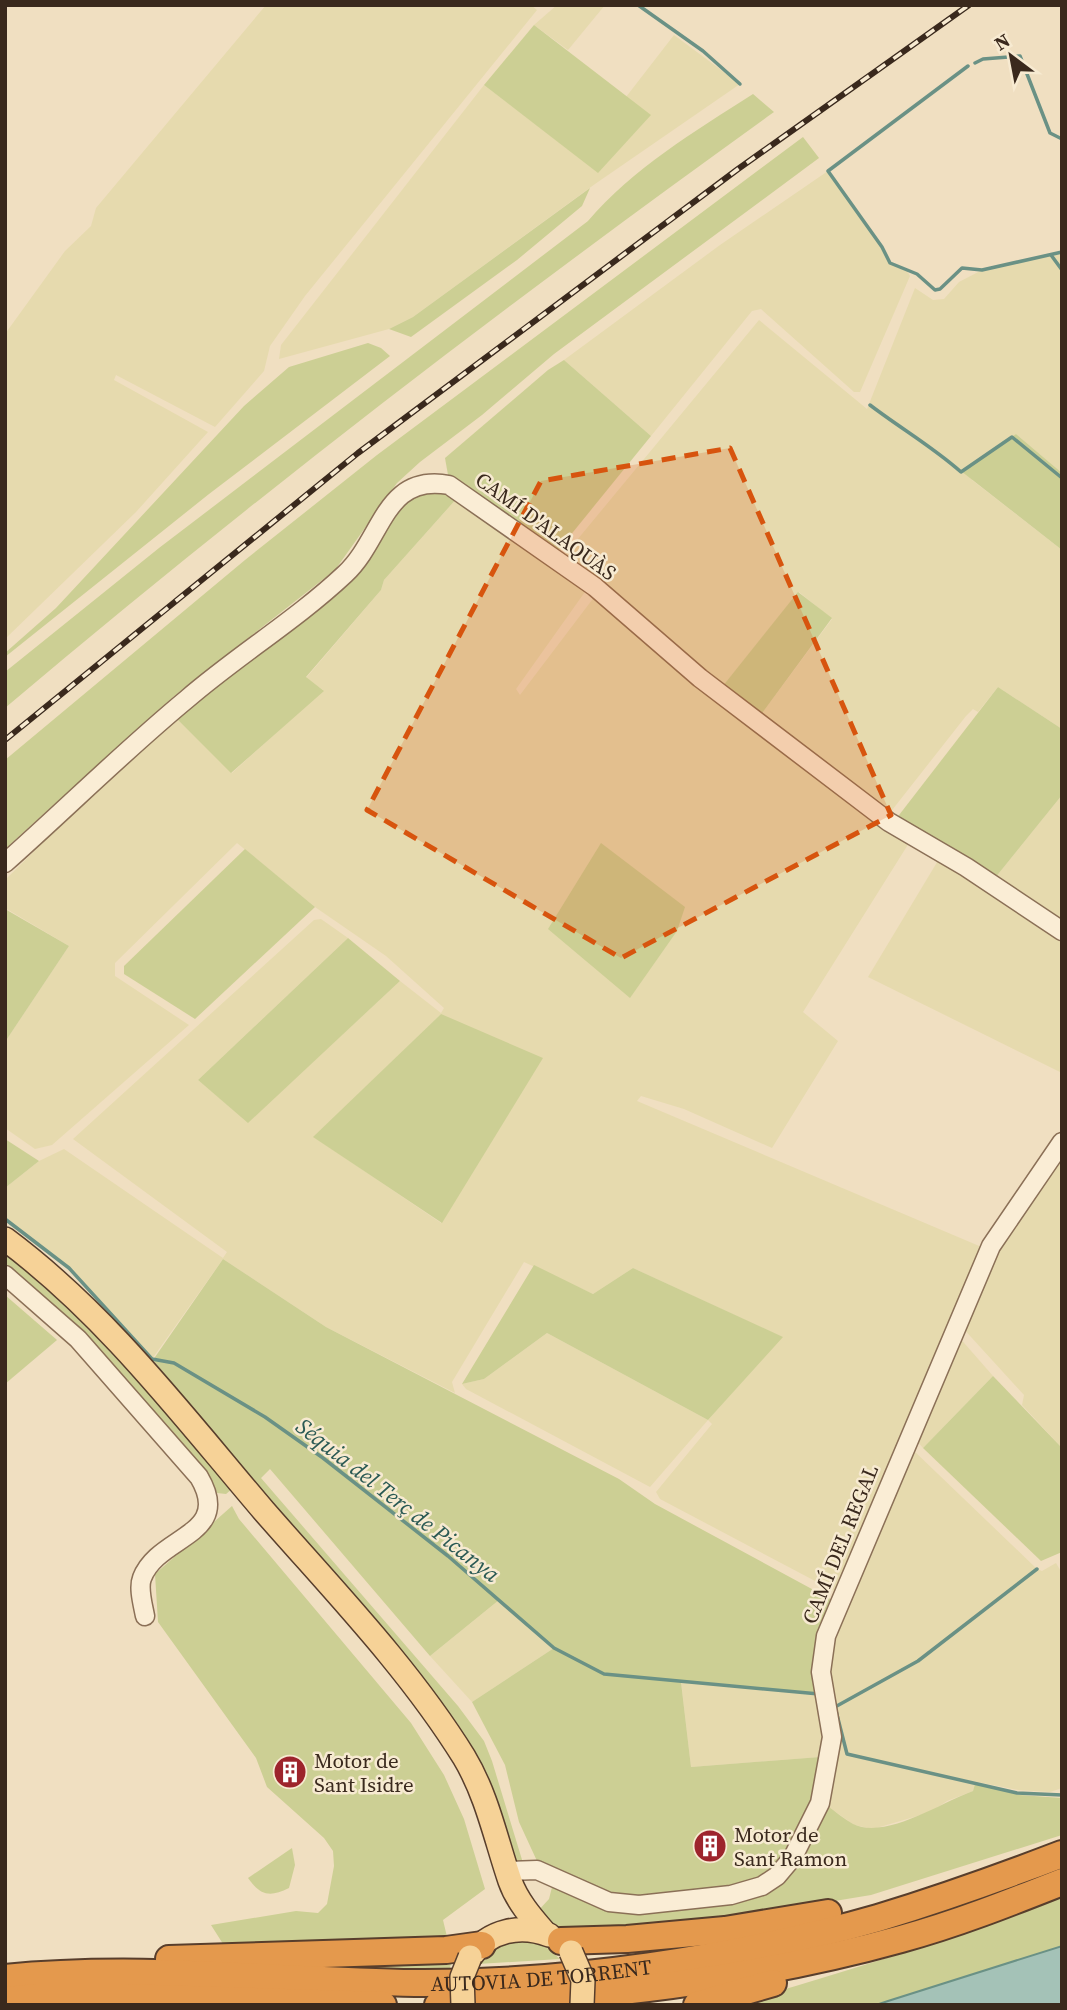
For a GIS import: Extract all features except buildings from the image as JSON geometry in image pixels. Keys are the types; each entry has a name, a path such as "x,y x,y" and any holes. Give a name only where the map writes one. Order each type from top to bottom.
{"highway":[{"name":"AUTOVIA DE TORRENT","path":"5,1978 117,1973 417,1983 524,1978 625,1968 743,1950 878,1918 1062,1854"},
{"name":"AUTOVIA DE TORRENT","path":"438,2005 631,1991 750,1972 902,1939 1062,1882"},
{"path":"559,1942 725,1930 947,1894"},
{"path":"697,2005 871,1953 902,1939"},
{"path":"5,1968 481,1947"},
{"path":"5,2000 109,1997 383,2005"}],"main road":[{"path":"5,1239 36,1261 114,1336 420,1691 465,1760 492,1822 509,1877 525,1909 559,1942 583,1980 582,2005"},
{"path":"463,2005 462,1977 508,1907 509,1877"},
{"path":"481,1947 518,1929 559,1942"}],"street":[{"name":"CAMÍ D'ALAQUÀS","path":"5,863 187,698 348,572 401,494 416,484 433,482 449,485 595,587 700,678 889,822 966,867 1062,931"},
{"name":"CAMÍ DEL REGAL","path":"509,1877 537,1870 609,1902 658,1905 731,1895 762,1886 777,1876 793,1857 820,1803 832,1737 821,1672 826,1636 991,1246 1062,1142"},
{"path":"5,1275 78,1339 199,1477 209,1495 210,1505 204,1520 147,1567 141,1581 145,1616"}],"highlighted area":[{"path":"730,448 891,815 621,958 367,810 541,481"}],"shaded area":[{"path":"266,5 531,5 537,10 305,296 270,346 264,371 215,427 116,375 114,380 208,432 136,512 5,639 5,334 65,251 91,226 96,208"},
{"path":"557,5 605,5 568,50 534,25"},
{"path":"674,35 740,84 595,184 413,317 389,329 279,359 281,345 484,85 598,172 650,115 626,97"},
{"path":"828,171 882,247 890,263 906,269 910,276 860,392 854,392 761,309 752,311 651,436 564,360 720,245"},
{"path":"1062,252 1062,473 1016,434 972,480 1062,550 1062,729 998,687 978,712 973,709 966,716 889,814 760,716 832,619 799,592 722,687 563,557 759,320 867,409 915,288 933,300 944,299 959,282 982,270"},
{"path":"458,497 587,589 516,689 520,695 595,596 909,843 803,1012 838,1041 772,1148 684,1109 641,1096 637,1101 984,1248 836,1592 660,1499 656,1492 712,1424 708,1420 782,1337 633,1268 593,1294 524,1262 452,1382 455,1393 326,1327 223,1259 152,1359 69,1268 5,1219 5,1188 39,1161 64,1149 223,1258 227,1252 73,1139 314,920 321,919 348,938 198,1080 248,1122 400,981 441,1013 444,1008 386,956 315,907 237,843 115,963 115,976 189,1025 52,1145 35,1149 5,1128 5,1042 69,946 5,908 5,880 81,805 177,719 232,773 323,690 306,678 381,590 384,580","holes":["441,1014 441,1223 314,1137"]},
{"path":"1062,795 1062,923 995,878"},
{"path":"939,859 1062,937 1062,1073 868,977"},
{"path":"1062,1153 1062,1448 1022,1405 1024,1395 961,1326 995,1248"},
{"path":"547,1333 708,1420 650,1487 466,1389 462,1384 484,1379"},
{"path":"958,1336 993,1376 923,1448 917,1441"},
{"path":"912,1449 1037,1569 1042,1571 1056,1563 1062,1573 1062,1788 1050,1792 1018,1790 901,1767 975,1784 973,1791 947,1801 931,1812 873,1829 854,1825 826,1805 827,1670 830,1646"},
{"path":"499,1600 554,1648 472,1702 430,1656"},
{"path":"681,1681 821,1694 826,1736 820,1757 691,1767"}],"green space":[{"path":"534,25 651,115 598,173 484,85"},
{"path":"753,94 774,112 384,402 193,553 5,708 5,672 159,548 588,221 624,184 644,168"},
{"path":"803,137 819,158 554,354 482,415 420,462 397,483 335,570 173,697 5,849 5,760 245,560 377,455"},
{"path":"590,188 582,206 517,260 411,337 389,329 413,317"},
{"path":"368,343 381,348 390,356 209,494 5,657 5,653 56,608 244,406 289,367"},
{"path":"564,360 651,436 556,553 448,475 445,458 548,370"},
{"path":"1016,434 1062,473 1062,550 961,471"},
{"path":"442,487 458,497 384,580 381,590 306,677 324,691 231,773 177,719 318,604 408,493"},
{"path":"798,592 832,618 760,716 722,687"},
{"path":"998,687 1062,729 1062,795 995,878 896,819"},
{"path":"601,843 685,907 677,931 630,998 548,929"},
{"path":"245,849 315,907 195,1019 124,974 124,966"},
{"path":"5,909 69,946 5,1042"},
{"path":"348,938 400,981 248,1123 198,1080"},
{"path":"441,1014 543,1058 442,1223 313,1137"},
{"path":"5,1139 39,1161 5,1188"},
{"path":"5,1254 96,1337 232,1489 226,1494 217,1493 192,1455 86,1338 5,1263"},
{"path":"223,1259 326,1327 619,1479 655,1504 834,1601 821,1694 681,1682 691,1767 820,1757 813,1806 792,1848 766,1880 689,1897 613,1898 537,1861 519,1822 505,1765 472,1702 554,1648 499,1600 430,1656 270,1469 261,1478 458,1706 484,1741 523,1863 515,1865 481,1765 457,1723 253,1484 153,1360"},
{"path":"534,1265 593,1294 633,1268 783,1337 708,1420 547,1333 484,1379 462,1384"},
{"path":"5,1295 57,1340 5,1384"},
{"path":"993,1376 1062,1448 1062,1552 1041,1561 923,1448"},
{"path":"232,1506 239,1519 411,1723 444,1775 464,1819 485,1889 443,1920 448,1941 225,1947 211,1925 296,1911 318,1913 327,1904 334,1866 333,1851 324,1838 267,1787 256,1758 158,1622 155,1574"},
{"path":"975,1784 1020,1795 1062,1798 1062,1835 871,1895 666,1929 568,1935 537,1912 549,1899 553,1883 610,1910 655,1913 732,1904 764,1893 826,1805 853,1824 866,1828 881,1827 914,1818 973,1791"},
{"path":"292,1848 295,1865 289,1888 270,1894 261,1891 248,1878"},
{"path":"1062,1897 1062,1946 876,2005 727,2005 957,1936"},
{"path":"529,1940 545,1946 560,1959 478,1964 500,1946"},
{"path":"453,1959 449,1970 209,1965"}],"water":[{"path":"1062,1946 1062,2005 876,2005 888,2001"}],"waterway":[{"path":"638,5 703,51 740,84"},
{"path":"975,63 983,59 1020,56 1050,133 1062,139"},
{"path":"968,66 828,171 882,247 890,263 917,274 935,290 940,289 962,268 982,270 1062,252"},
{"path":"1051,255 1062,270"},
{"path":"870,405 961,472 1012,437 1062,478"},
{"name":"Séquia del Terç de Picanya","path":"5,1219 69,1268 152,1359 174,1363 265,1417 323,1458 448,1556 554,1648 604,1674 819,1694"},
{"name":"Séquia del Terç de Picanya","path":"1037,1569 918,1661 835,1707 847,1754 1017,1793 1062,1795"}],"railway":[{"path":"5,740 358,453 738,169 969,5"}],"place":[{"name":"Motor de Sant Isidre","path":"290,1772"},
{"name":"Motor de Sant Ramon","path":"710,1846"}]}
